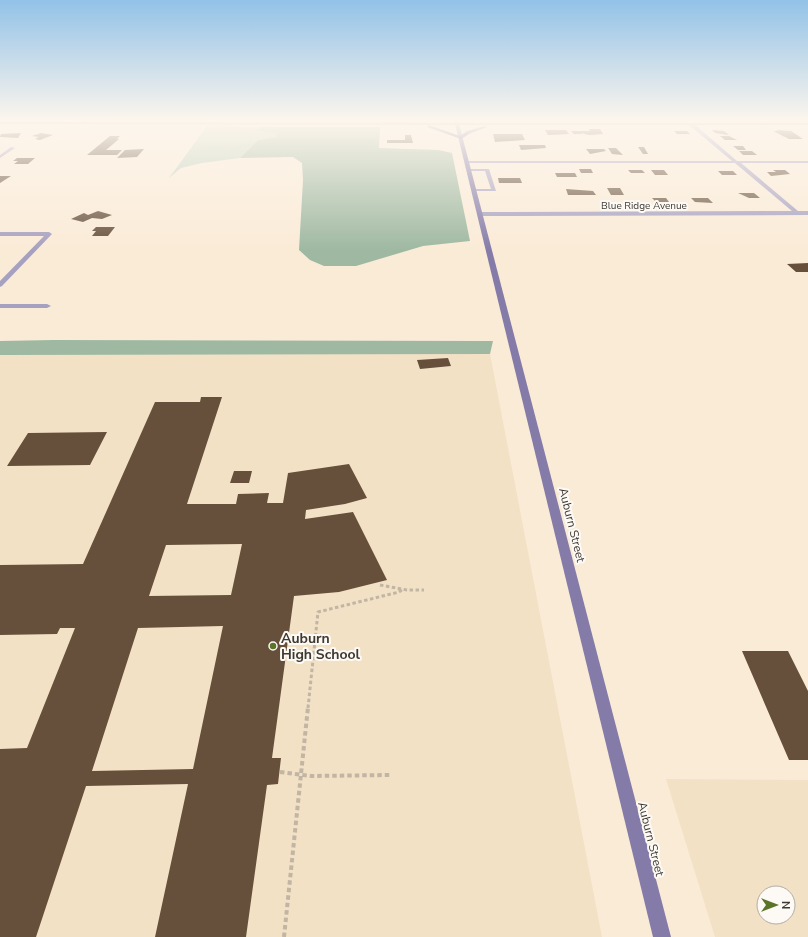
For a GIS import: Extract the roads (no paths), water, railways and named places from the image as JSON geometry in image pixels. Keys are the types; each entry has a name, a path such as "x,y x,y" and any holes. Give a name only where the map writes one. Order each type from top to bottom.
{"main road":[{"name":"Auburn Street","path":"468,166 662,937"}],"street":[{"path":"468,166 620,164"},
{"path":"738,164 797,213"},
{"name":"Blue Ridge Avenue","path":"480,214 808,213"},
{"path":"0,234 49,234 0,285"},
{"path":"0,306 47,306"}],"lane":[{"path":"468,166 487,170 494,190 474,190"}],"place":[{"name":"Auburn High School","path":"273,646"}]}
